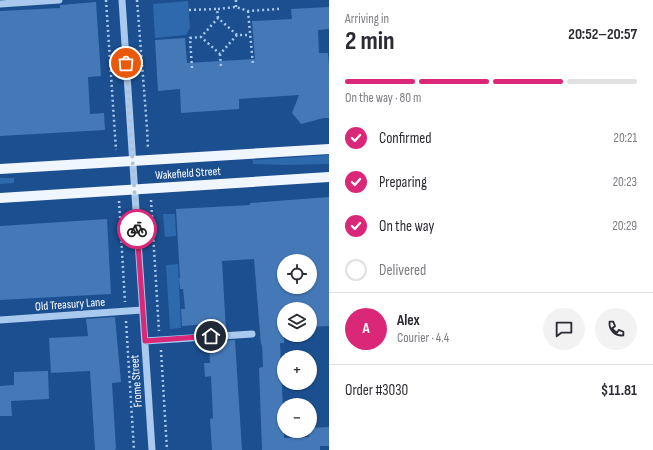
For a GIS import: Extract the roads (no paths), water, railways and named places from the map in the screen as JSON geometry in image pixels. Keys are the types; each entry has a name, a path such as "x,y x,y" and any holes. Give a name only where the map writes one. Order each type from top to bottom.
{"main road":[{"name":"Wakefield Street","path":"0,169 329,149"},
{"name":"Wakefield Street","path":"0,198 329,177"}],"street":[{"path":"0,4 60,0"},
{"name":"Frome Street","path":"122,0 152,450"},
{"name":"Old Treasury Lane","path":"0,320 142,310"},
{"path":"145,341 252,334"}]}
